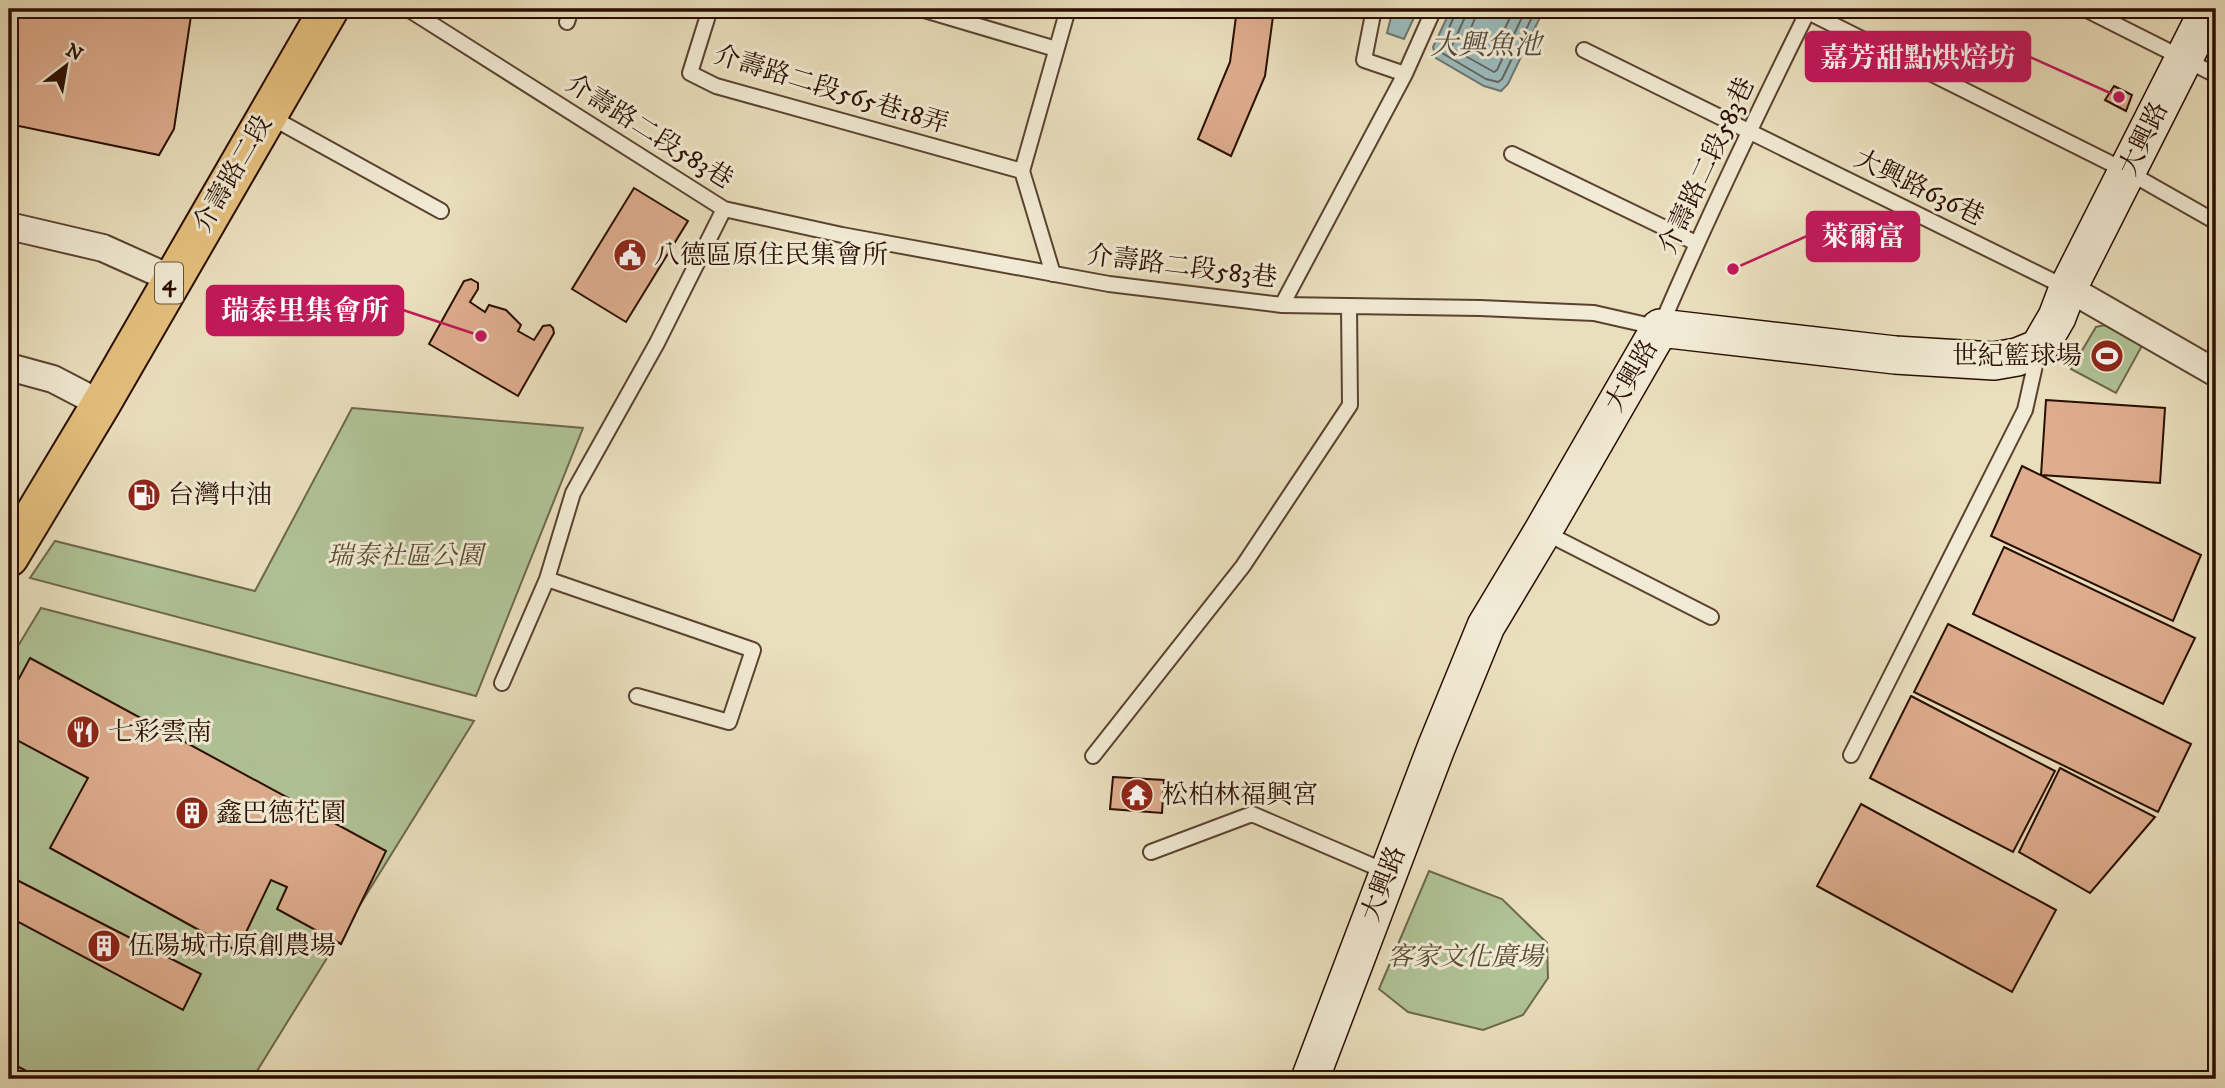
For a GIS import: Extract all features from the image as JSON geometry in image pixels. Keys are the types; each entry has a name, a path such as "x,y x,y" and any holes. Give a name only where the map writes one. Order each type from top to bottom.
{"main road":[{"name":"介壽路二段","path":"13,541 101,404 330,9"}],"street":[{"name":"大興路","path":"1310,1079 1486,626 1660,328 1895,355 1994,361 2017,357 2039,348 2057,317 2068,288 2209,9"},
{"path":"9,226 103,248 172,279"},
{"path":"2068,288 2216,373"},
{"path":"9,367 53,379 101,404"}],"lane":[{"name":"介壽路二段583巷","path":"408,9 647,163 724,209 842,236 1109,284 1282,305 1594,313 1660,328 1696,243 1806,10"},
{"name":"介壽路二段565巷18弄","path":"710,9 690,73 716,86 1022,172"},
{"path":"921,9 1056,49"},
{"path":"1053,274 1022,172 1068,9"},
{"path":"1374,9 1364,60 1405,74"},
{"path":"1282,305 1405,74 1434,9"},
{"path":"2085,9 2216,75"},
{"path":"1806,10 2128,172 2216,222"},
{"name":"大興路636巷","path":"1584,50 2068,288"},
{"path":"267,116 441,211"},
{"path":"1512,154 1696,243"},
{"path":"502,682 547,579 573,493 657,343 724,209"},
{"path":"1093,756 1242,566 1350,405 1349,306"},
{"path":"1852,755 2025,411 2039,348"},
{"path":"1543,531 1711,617"},
{"path":"547,579 753,650 729,722 637,696"},
{"path":"1151,852 1252,814 1389,873"}],"green space":[{"name":"世紀籃球場","path":"2105,325 2143,344 2116,393 2071,369 2096,327"},
{"name":"瑞泰社區公園","path":"352,408 583,428 476,696 30,578 55,541 255,591"},
{"path":"41,608 474,721 252,1079 9,1079 9,661"},
{"name":"客家文化廣場","path":"1429,871 1502,899 1547,943 1548,978 1523,1015 1483,1030 1408,1012 1379,989"}],"water":[{"name":"大興魚池","path":"1393,9 1418,9 1404,39 1387,33"},
{"name":"大興魚池","path":"1451,9 1544,9 1508,84 1501,91 1484,86 1436,58 1433,47"}],"building":[{"path":"9,9 192,9 174,129 159,155 9,124"},
{"path":"1237,9 1274,9 1265,76 1231,156 1198,139 1230,62"},
{"path":"2114,86 2132,95 2126,111 2105,100"},
{"name":"八德區原住民集會所","path":"634,188 688,221 626,322 572,289"},
{"path":"471,279 478,283 478,289 470,302 485,312 489,305 506,310 521,325 518,331 534,340 543,326 550,325 553,328 554,333 518,396 429,344 464,281"},
{"path":"2046,400 2165,408 2160,483 2041,475"},
{"path":"2022,466 2201,555 2173,621 1991,536"},
{"path":"2004,547 2195,638 2163,704 1973,614"},
{"path":"1948,624 2191,744 2158,812 1914,692"},
{"name":"鑫巴德花園","path":"30,658 386,851 341,944 277,909 287,887 271,880 237,951 50,848 88,778 9,736 9,697"},
{"path":"1911,696 2055,771 2013,852 1870,778"},
{"path":"2060,768 2155,817 2090,893 2019,852"},
{"name":"松柏林福興宮","path":"1113,777 1164,780 1162,813 1110,809"},
{"path":"1861,804 2056,910 2012,992 1817,886"},
{"name":"伍陽城市原創農場","path":"9,876 201,974 183,1010 9,917"},
{"path":"9,1062 42,1079 9,1079"}],"place":[{"name":"嘉芳甜點烘焙坊","path":"2119,97"},
{"name":"八德區原住民集會所","path":"630,255"},
{"name":"萊爾富","path":"1733,269"},
{"name":"瑞泰里集會所","path":"481,336"},
{"name":"世紀籃球場","path":"2107,356"},
{"name":"台灣中油","path":"144,495"},
{"name":"七彩雲南","path":"83,732"},
{"name":"松柏林福興宮","path":"1137,795"},
{"name":"鑫巴德花園","path":"192,813"},
{"name":"伍陽城市原創農場","path":"104,946"}]}
